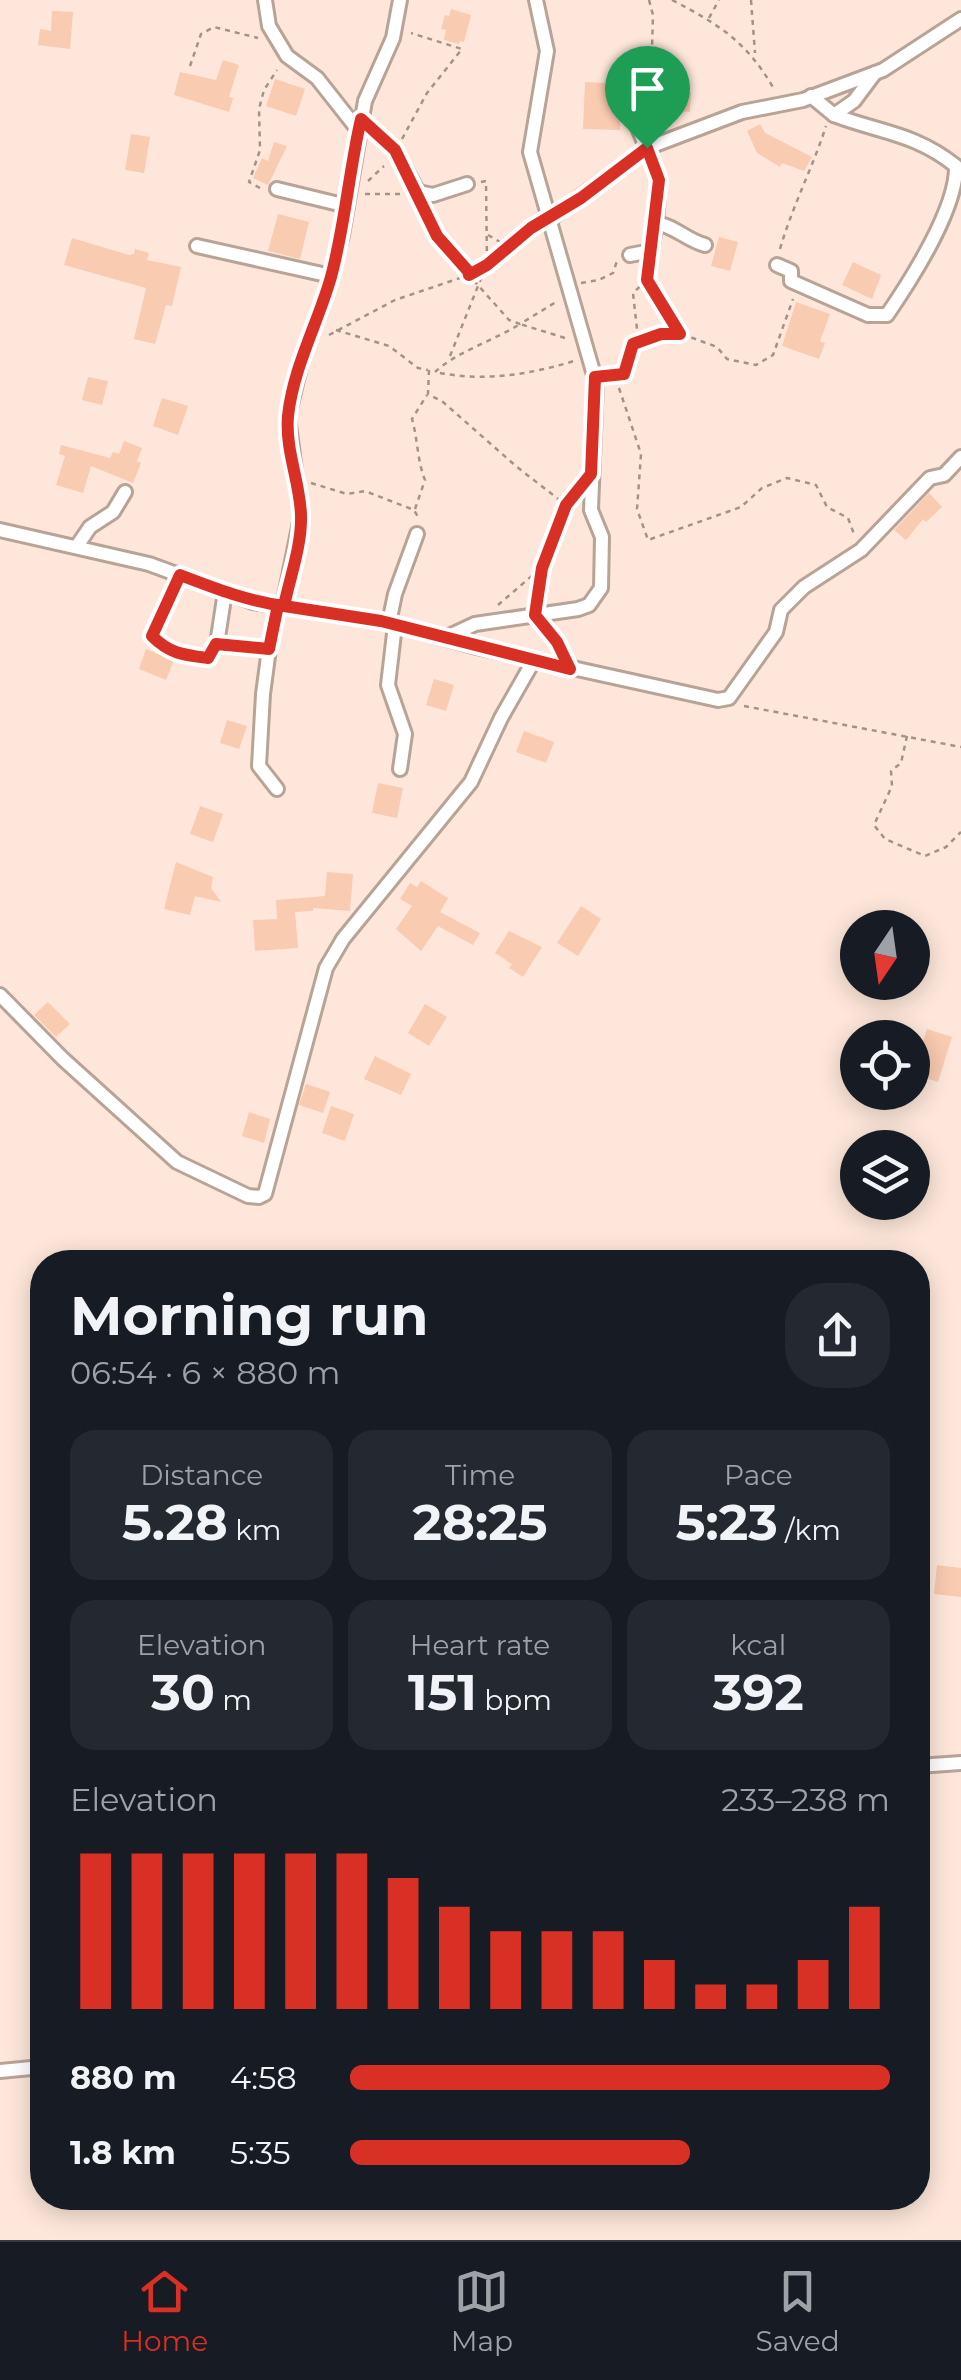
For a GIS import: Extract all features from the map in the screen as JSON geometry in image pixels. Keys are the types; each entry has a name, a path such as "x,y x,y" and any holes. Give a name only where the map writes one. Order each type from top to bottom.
{"street":[{"path":"265,0 269,26 283,50 317,78 360,125 395,150 418,192 432,195 467,184"},
{"path":"277,789 259,766 262,694 269,649 300,532 288,417 331,276 368,90 395,29 400,0"},
{"path":"444,638 475,624 589,604 601,588 602,537 591,510 595,377 530,152 547,51 536,0"},
{"path":"550,219 647,148 742,112 811,96 875,73 916,52 961,19"},
{"path":"834,116 854,101 875,73"},
{"path":"777,265 791,271 791,282 868,315 887,315 912,279 956,184 956,166 932,147 896,132 868,128 834,116 811,96"},
{"path":"630,255 652,251 659,180 633,115 632,102"},
{"path":"276,189 347,206"},
{"path":"656,224 669,225 686,240 705,245"},
{"path":"197,246 331,276"},
{"path":"595,377 624,374"},
{"path":"0,530 77,546 180,575 253,602 392,624 570,669 718,700 729,698 776,632 781,610 804,587 861,550 930,478 944,474 961,456"},
{"path":"77,546 90,527 113,512 126,492"},
{"path":"400,769 405,734 388,685 392,624 395,594 417,534"},
{"path":"152,636 180,575"},
{"path":"226,592 216,644 269,649"},
{"path":"0,995 63,1060 178,1162 259,1198 265,1194 326,968 343,939 471,782 534,660"},
{"path":"930,1765 961,1763"},
{"path":"0,2071 30,2067"}],"path":[{"path":"649,0 653,16 650,114"},
{"path":"672,0 708,20 755,56 774,90"},
{"path":"708,20 719,0"},
{"path":"751,0 755,56"},
{"path":"190,66 201,34 214,27 283,50 259,110 260,150 249,182 262,189 276,189"},
{"path":"366,182 395,150 427,94 462,49 395,29"},
{"path":"777,265 791,213 814,164 824,128 834,116"},
{"path":"449,359 487,265 486,181 467,184"},
{"path":"357,191 368,195 418,192 437,236 508,320 588,350"},
{"path":"306,348 396,300 469,275 531,228 550,219"},
{"path":"488,235 508,247"},
{"path":"652,251 647,280 633,293 637,329 618,390 641,454 638,509 648,540 741,506 762,488 786,478 816,485 827,508 848,518 861,550"},
{"path":"414,510 425,480 412,419 428,394 432,371 520,324 569,292 574,284 600,280 613,273 619,257 630,255"},
{"path":"647,280 680,334"},
{"path":"633,344 661,334 680,334 717,347 727,359 756,365 772,355 800,286"},
{"path":"317,320 389,346 418,368 460,377 506,376 547,369 588,350"},
{"path":"428,394 566,505"},
{"path":"570,669 557,642 535,615 542,568 566,505 591,474"},
{"path":"296,478 347,494 365,491 414,510 420,521 417,534"},
{"path":"497,606 542,568"},
{"path":"152,636 166,650 179,655 208,658 216,644"},
{"path":"718,700 961,747"},
{"path":"908,735 901,763 891,771 892,786 874,825 885,839 925,856 946,846 961,832"}],"building":[{"path":"451,9 471,15 464,42 459,44 444,40 446,30 441,29"},
{"path":"52,11 73,12 70,49 38,45 40,29 51,31"},
{"path":"223,60 239,65 229,97 233,98 229,112 174,95 180,72 216,80"},
{"path":"275,79 305,89 296,116 266,106"},
{"path":"585,82 622,84 620,130 583,129"},
{"path":"666,90 691,92 690,112 664,110"},
{"path":"760,124 765,133 812,157 804,171 782,163 780,167 757,153 747,131"},
{"path":"131,134 150,137 144,173 125,170"},
{"path":"274,142 287,146 268,185 253,178 262,158 268,161"},
{"path":"278,214 309,222 300,259 268,251"},
{"path":"719,237 738,242 730,271 711,266"},
{"path":"72,238 129,255 135,249 149,253 147,260 181,267 172,306 166,305 155,344 134,339 146,288 64,265"},
{"path":"853,262 881,275 872,299 842,285"},
{"path":"796,302 830,314 820,341 825,343 819,359 782,346"},
{"path":"88,377 108,381 102,405 82,400"},
{"path":"162,398 188,406 178,435 153,426"},
{"path":"124,441 142,448 133,483 91,466 83,493 56,485 65,456 59,454 61,445 110,458 113,452 119,454"},
{"path":"929,493 942,507 926,522 923,519 906,540 894,530"},
{"path":"146,649 174,660 166,680 139,669"},
{"path":"434,679 454,685 446,711 426,705"},
{"path":"227,720 247,726 239,749 220,743"},
{"path":"524,731 554,742 546,763 516,752"},
{"path":"378,783 403,788 397,818 372,813"},
{"path":"200,806 223,814 213,842 190,834"},
{"path":"176,862 213,877 211,888 221,902 195,896 190,915 164,909"},
{"path":"327,872 353,874 350,911 313,908 295,912 298,948 255,951 253,920 277,919 276,900 325,896"},
{"path":"421,881 448,898 440,912 480,933 473,945 438,926 421,951 396,929 412,906 400,899 410,883 417,887"},
{"path":"581,906 601,919 578,956 557,943"},
{"path":"509,931 542,947 523,977 495,953"},
{"path":"48,1002 70,1024 56,1037 34,1015"},
{"path":"425,1004 447,1017 429,1046 408,1033"},
{"path":"930,1030 952,1037 938,1082 930,1079"},
{"path":"375,1056 411,1074 401,1095 364,1079"},
{"path":"306,1084 330,1092 323,1113 299,1105"},
{"path":"331,1106 354,1114 345,1141 322,1133"},
{"path":"249,1112 270,1119 264,1143 242,1136"},
{"path":"937,1565 961,1568 961,1597 934,1594"}],"route":[{"path":"647,148 469,275 437,236 395,150 361,119 342,234 322,308 302,358 288,417 290,453 299,492 300,532 284,606 278,605 269,649 216,644 208,658 166,650 152,636 180,575 253,602 278,605 284,606 381,621 570,669 557,642 535,615 542,568 566,505 591,474 595,377 624,374 633,344 661,334 680,334 647,280 659,180 647,148"}]}
